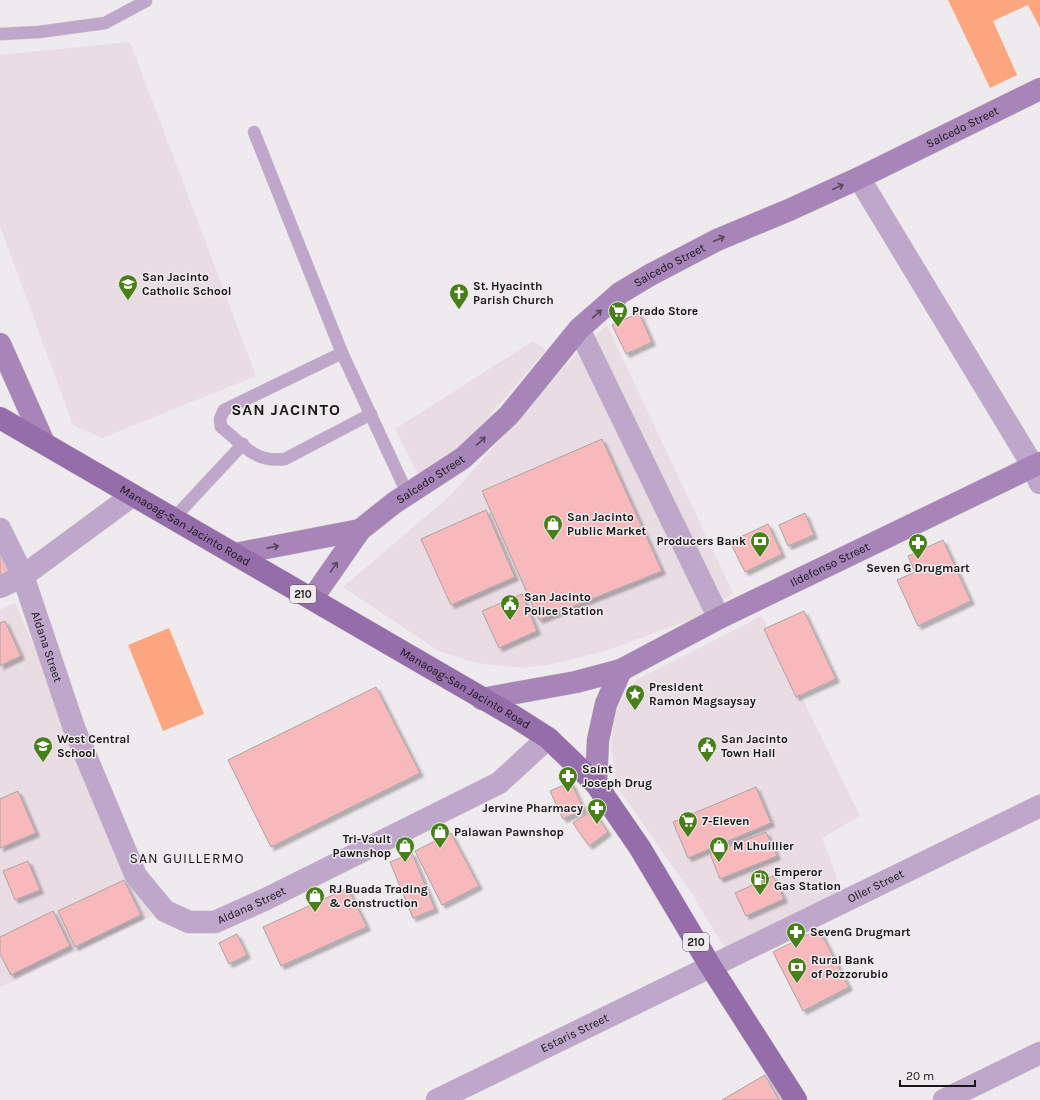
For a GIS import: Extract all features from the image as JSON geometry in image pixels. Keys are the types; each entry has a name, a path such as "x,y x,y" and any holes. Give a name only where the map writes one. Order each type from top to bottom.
{"main road":[{"name":"Manaoag-San Jacinto Road","path":"0,418 133,494 548,738 596,784 640,848 711,967 796,1100"}],"street":[{"name":"Salcedo Street","path":"312,599 360,530 394,503 463,458 509,415 579,329 620,293 650,275 717,240 790,210 859,178 1040,89"},
{"path":"859,178 1038,471"},
{"path":"579,329 719,618"},
{"path":"0,344 44,443"},
{"name":"Ildefonso Street","path":"482,699 576,682 621,670 719,618 1038,471"},
{"path":"0,587 23,576 133,494"},
{"name":"Aldana Street","path":"0,529 23,576 74,728 136,876 165,911 189,922 215,922 266,899 499,783 548,738"},
{"name":"Salcedo Street","path":"235,554 360,530"},
{"path":"596,784 598,740 606,704 621,670"},
{"name":"Oller Street","path":"711,967 1040,806"},
{"name":"Estaris Street","path":"437,1100 711,967"},
{"path":"944,1100 1040,1053"}],"lane":[{"path":"0,34 39,32 106,23 146,1"},
{"path":"254,132 342,353 408,494"},
{"path":"342,353 224,410 220,419 221,427 258,457 271,461 285,459 371,414"},
{"path":"174,518 243,444"}],"shaded area":[{"path":"948,0 1040,0 1040,28 1028,5 993,21 1017,75 990,88"},
{"name":"San Jacinto Catholic School","path":"130,42 256,376 102,438 73,425 0,226 0,55"},
{"name":"San Jacinto Public Market","path":"607,325 733,593 695,618 605,651 548,665 522,668 476,663 439,651 343,587 452,494 574,356"},
{"path":"533,341 546,350 465,444 418,474 395,429"},
{"name":"West Central School","path":"15,603 152,916 0,987 0,610"},
{"path":"762,616 860,816 822,838 843,894 727,952 692,894 618,788 611,748 614,716 624,696 636,680"},
{"path":"169,628 204,714 163,731 128,645"}],"building":[{"path":"639,313 652,342 626,354 612,325"},
{"path":"602,439 662,571 539,620 482,491"},
{"path":"486,510 515,577 451,605 421,539"},
{"path":"805,513 814,535 788,546 779,525"},
{"path":"768,524 782,554 745,572 730,542"},
{"path":"943,540 971,601 918,626 897,580 915,572 908,556"},
{"path":"0,546 14,575 0,582"},
{"name":"San Jacinto Police Station","path":"522,594 537,631 499,648 482,611"},
{"path":"804,611 836,679 796,697 764,629"},
{"path":"5,621 21,656 0,666 0,623"},
{"path":"376,687 420,773 271,847 228,760"},
{"path":"571,782 584,810 563,819 550,791"},
{"path":"756,787 771,823 688,858 673,822"},
{"path":"18,791 36,833 0,848 0,799"},
{"path":"593,810 608,832 589,846 573,823"},
{"path":"766,832 777,856 720,879 710,854"},
{"path":"451,833 479,886 442,905 415,851"},
{"path":"412,853 435,909 413,918 390,862"},
{"path":"28,861 40,890 15,900 3,871"},
{"name":"Emperor Gas Station","path":"773,876 784,899 746,916 735,893"},
{"path":"124,880 141,915 75,947 58,911"},
{"path":"348,888 367,927 281,966 263,927"},
{"path":"53,911 70,946 11,975 0,954 0,937"},
{"path":"819,929 849,987 803,1011 773,952"},
{"path":"237,934 247,955 229,964 219,943"},
{"path":"765,1075 779,1100 722,1100"}],"place":[{"name":"San Jacinto Catholic School","path":"128,301"},
{"name":"St. Hyacinth Parish Church","path":"459,310"},
{"name":"Prado Store","path":"618,328"},
{"name":"San Jacinto Public Market","path":"553,541"},
{"name":"Producers Bank","path":"760,558"},
{"name":"Seven G Drugmart","path":"918,560"},
{"name":"San Jacinto Police Station","path":"510,621"},
{"name":"President Ramon Magsaysay","path":"635,711"},
{"name":"West Central School","path":"43,763"},
{"name":"San Jacinto Town Hall","path":"707,763"},
{"name":"Saint Joseph Drug","path":"568,793"},
{"name":"Jervine Pharmacy","path":"597,825"},
{"name":"7-Eleven","path":"688,838"},
{"name":"Palawan Pawnshop","path":"440,849"},
{"name":"Tri-Vault Pawnshop","path":"405,863"},
{"name":"M Lhuillier","path":"719,863"},
{"name":"Emperor Gas Station","path":"760,896"},
{"name":"RJ Buada Trading & Construction","path":"315,913"},
{"name":"SevenG Drugmart","path":"796,949"},
{"name":"Rural Bank of Pozzorubio","path":"797,984"}],"district":[{"name":"SAN JACINTO","path":"286,409"},
{"name":"SAN GUILLERMO","path":"187,858"}]}
